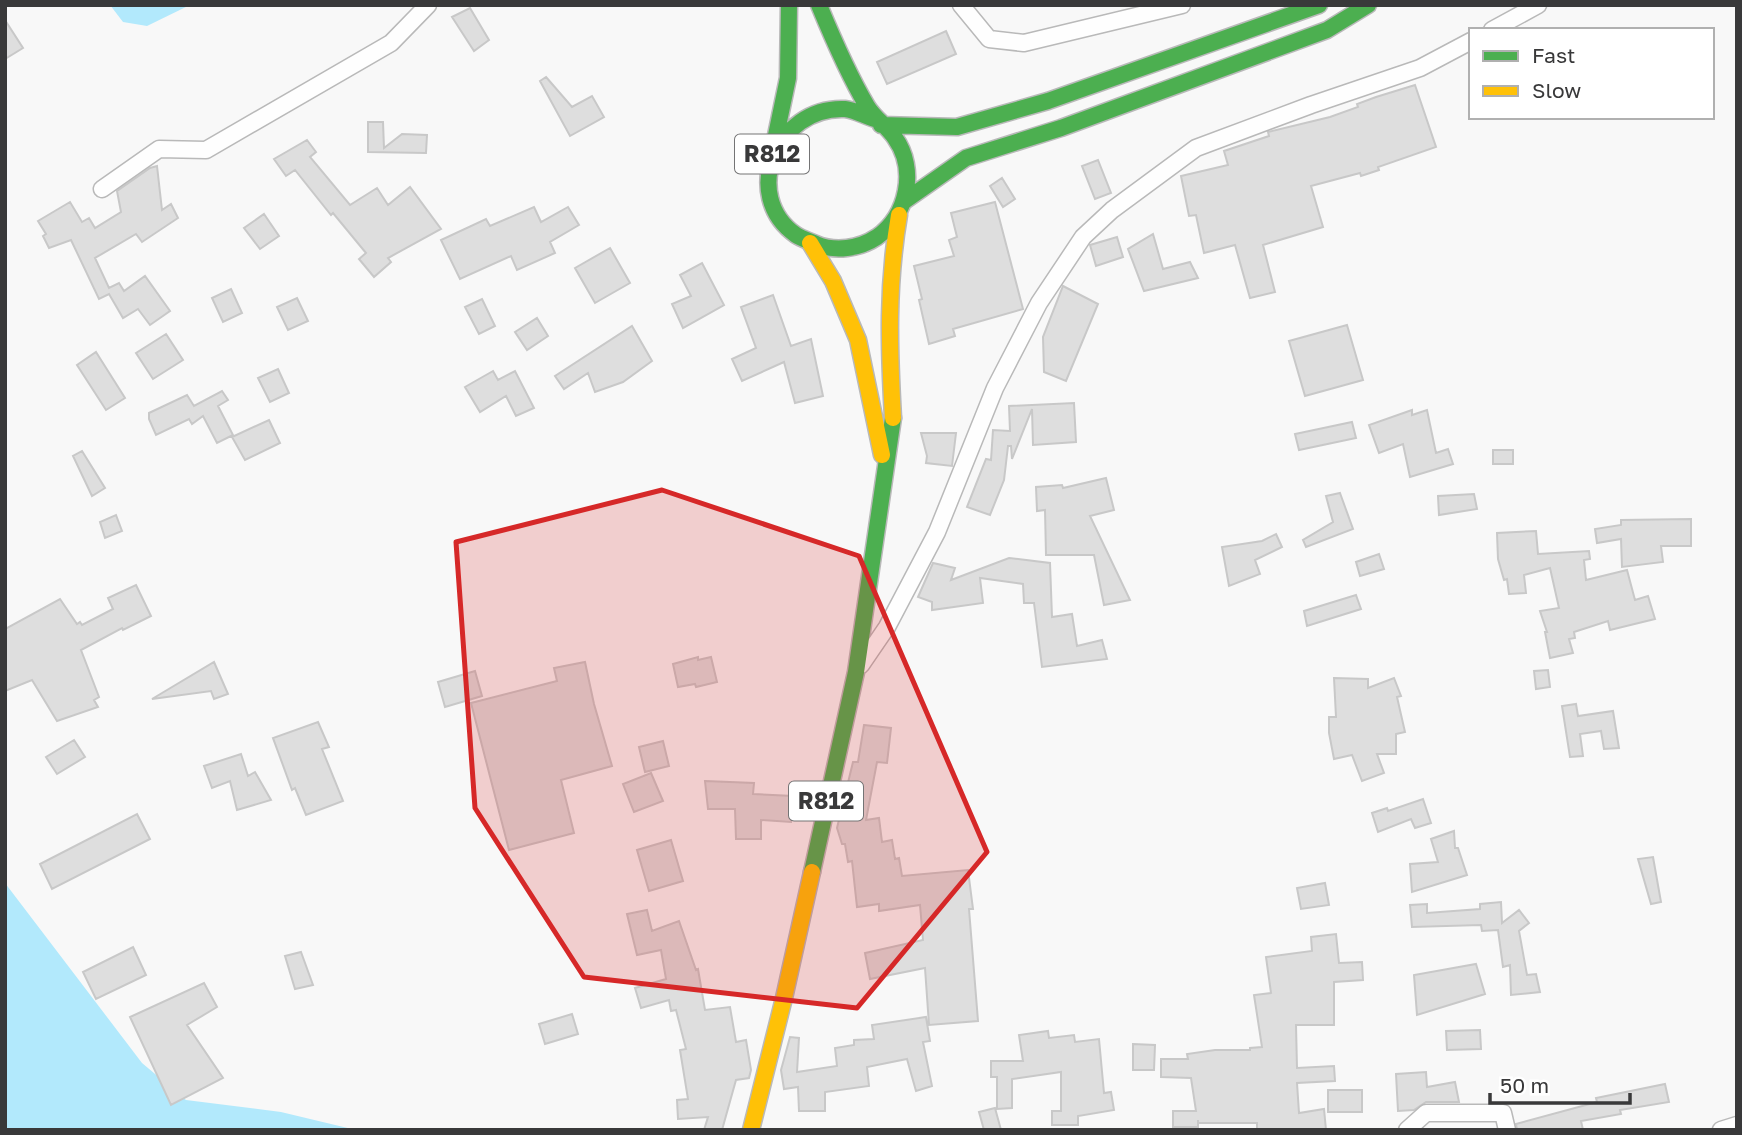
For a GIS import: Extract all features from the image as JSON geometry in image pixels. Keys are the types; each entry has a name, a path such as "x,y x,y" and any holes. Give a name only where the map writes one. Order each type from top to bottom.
{"main road":[{"name":"R812","path":"789,5 788,78 767,182 775,211 794,234 810,243 834,281 858,340 885,470"},
{"name":"R812","path":"751,1130 784,998 856,672 893,424 888,331 889,295 892,255 908,186 906,160 894,136 878,122 840,57 819,5"},
{"path":"878,122 957,127 1048,101 1319,5"},
{"path":"810,243 826,248 852,248 879,236 901,208 966,158 1061,128 1327,30 1368,5"},
{"name":"R812","path":"772,152 789,127 816,112 846,109 878,122"}],"street":[{"path":"102,189 159,149 206,150 391,43 428,5"},
{"path":"961,5 989,39 1024,43 1182,5"},
{"path":"1496,28 1538,5"},
{"path":"856,672 887,627 937,532 995,388 1039,303 1083,237 1112,210 1196,148 1420,68 1469,42"},
{"path":"1406,1130 1426,1113 1503,1113 1507,1130"},
{"path":"1721,1130 1737,1125"}],"highlighted area":[{"path":"662,490 859,556 987,852 857,1008 584,977 475,808 456,542"}],"water":[{"path":"110,5 190,5 147,26 123,22"},
{"path":"5,883 142,1063 186,1100 281,1112 356,1130 5,1130"}],"building":[{"path":"470,8 489,40 474,51 452,17"},
{"path":"5,20 23,48 5,59"},
{"path":"946,31 956,54 887,84 877,62"},
{"path":"546,77 572,107 592,96 604,117 570,136 540,81"},
{"path":"1415,85 1436,147 1378,167 1379,170 1361,176 1360,173 1311,186 1323,227 1263,245 1275,292 1250,298 1235,245 1204,253 1196,215 1189,216 1181,176 1228,165 1224,151 1269,136 1268,132 1330,117 1358,107 1357,104"},
{"path":"368,122 383,122 384,148 402,134 427,135 426,153 368,152"},
{"path":"307,140 316,152 310,157 350,205 377,188 388,205 410,187 441,229 388,258 391,262 374,277 359,259 366,253 333,213 331,215 295,170 286,176 274,159"},
{"path":"1098,160 1111,193 1095,199 1082,166"},
{"path":"157,166 162,210 171,204 178,218 142,242 136,234 95,258 109,288 119,283 124,291 145,276 170,311 150,325 138,309 123,318 109,294 99,299 71,240 49,248 43,236 46,234 38,221 70,202 82,222 89,218 95,228 121,212 117,191"},
{"path":"1002,178 1015,199 1003,207 990,186"},
{"path":"995,202 1023,309 953,329 955,336 929,344 914,266 954,256 949,240 957,237 951,213"},
{"path":"534,207 541,222 568,207 579,225 550,242 555,253 517,270 511,256 460,279 441,240 486,219 490,226"},
{"path":"264,214 279,236 260,249 244,228"},
{"path":"1153,234 1163,269 1190,262 1198,278 1144,291 1128,249"},
{"path":"1117,237 1123,257 1096,266 1090,245"},
{"path":"610,248 630,283 595,303 575,268"},
{"path":"702,263 724,305 683,328 672,304 691,296 680,275"},
{"path":"1063,286 1098,304 1066,381 1044,372 1043,337"},
{"path":"231,289 242,313 223,322 212,298"},
{"path":"773,295 791,346 811,339 823,396 795,403 784,362 742,381 732,359 756,348 741,307"},
{"path":"297,298 308,321 288,330 277,307"},
{"path":"482,299 495,326 479,334 465,307"},
{"path":"537,318 548,336 527,350 515,332"},
{"path":"1347,325 1363,380 1305,396 1289,341"},
{"path":"632,326 652,361 623,382 595,392 588,373 564,389 555,376"},
{"path":"166,334 183,360 153,379 136,353"},
{"path":"96,352 125,398 106,410 77,365"},
{"path":"278,369 289,393 270,402 258,378"},
{"path":"493,371 498,380 515,371 534,408 516,416 506,396 480,412 465,387"},
{"path":"222,391 228,400 218,406 233,435 217,443 203,416 192,424 189,419 156,435 149,413 187,395 194,406"},
{"path":"1074,403 1076,442 1033,445 1032,409 1012,459 1011,446 1008,446 1004,480 990,515 967,507 986,459 991,460 993,430 1010,431 1009,406"},
{"path":"1412,410 1412,415 1427,410 1436,453 1448,449 1453,464 1410,477 1403,444 1379,453 1369,425"},
{"path":"269,420 280,443 245,460 232,437"},
{"path":"1352,422 1356,438 1299,450 1295,434"},
{"path":"921,433 956,433 952,466 926,463 927,456"},
{"path":"1493,450 1513,450 1513,464 1493,464"},
{"path":"82,451 105,488 92,496 73,456"},
{"path":"1106,478 1114,510 1090,516 1130,600 1104,605 1094,555 1046,555 1045,510 1037,511 1036,487 1062,485 1063,488"},
{"path":"1340,493 1353,529 1306,547 1303,540 1333,522 1326,496"},
{"path":"1474,494 1477,509 1439,515 1438,496"},
{"path":"116,515 122,531 105,538 100,522"},
{"path":"1691,519 1691,546 1661,546 1663,562 1622,567 1621,539 1597,543 1595,529 1621,525 1621,520"},
{"path":"1536,531 1538,554 1589,551 1590,559 1584,560 1586,580 1627,570 1635,600 1648,596 1655,619 1610,630 1608,621 1574,632 1575,638 1569,639 1573,653 1550,658 1547,632 1540,611 1559,608 1550,568 1524,575 1526,593 1509,594 1507,579 1504,580 1498,559 1497,533"},
{"path":"1276,534 1282,547 1255,560 1260,574 1229,586 1222,547 1262,541"},
{"path":"1379,554 1384,569 1360,576 1356,562"},
{"path":"1009,558 1050,563 1052,617 1072,614 1077,646 1102,640 1107,659 1042,667 1034,603 1024,603 1023,584 980,578 983,603 932,610 932,602 918,597 933,563 955,568 951,580"},
{"path":"136,585 151,616 81,650 99,697 94,700 98,707 57,721 32,680 5,691 5,629 60,599 77,624 80,622 82,625 113,609 108,598"},
{"path":"1356,595 1361,609 1307,626 1304,611"},
{"path":"698,657 698,660 711,657 717,682 696,687 695,684 678,687 673,664"},
{"path":"214,662 228,694 214,699 211,691 152,699"},
{"path":"585,662 612,766 561,780 574,833 509,850 471,703 557,681 554,668"},
{"path":"1548,670 1550,687 1536,689 1534,671"},
{"path":"475,671 482,696 445,707 438,682"},
{"path":"1334,678 1368,679 1368,688 1394,678 1401,696 1397,697 1405,732 1396,734 1396,754 1377,754 1384,773 1362,781 1352,755 1334,759 1329,717 1336,717"},
{"path":"1576,704 1578,716 1613,711 1619,748 1604,749 1601,731 1580,734 1583,756 1570,757 1562,706"},
{"path":"318,722 329,747 322,749 343,801 306,815 295,788 292,790 273,738"},
{"path":"864,725 891,728 887,763 877,762 866,820 879,818 882,842 892,840 895,859 899,858 902,876 968,870 973,909 969,909 978,1021 929,1025 925,968 870,979 865,953 923,940 920,905 879,911 879,904 857,907 852,861 848,862 845,844 842,844 837,828 853,762 858,762"},
{"path":"74,740 85,757 57,774 46,757"},
{"path":"663,741 669,766 645,772 639,747"},
{"path":"241,754 248,776 255,772 271,800 237,810 230,781 212,788 204,766"},
{"path":"651,773 663,801 634,812 623,784"},
{"path":"705,781 754,783 753,794 793,796 791,822 761,820 761,839 736,839 735,809 708,809"},
{"path":"1423,799 1431,823 1415,828 1411,819 1378,832 1372,813 1387,808 1388,811"},
{"path":"137,814 150,839 52,889 40,864"},
{"path":"1454,831 1455,848 1458,848 1467,875 1412,892 1410,864 1438,862 1431,839"},
{"path":"671,840 683,881 649,891 637,850"},
{"path":"1653,857 1661,902 1651,904 1638,859"},
{"path":"1325,883 1329,905 1301,909 1297,888"},
{"path":"1501,902 1502,923 1519,910 1529,923 1519,931 1527,975 1536,974 1540,992 1511,995 1510,965 1503,967 1498,930 1482,931 1481,925 1412,927 1410,905 1427,904 1427,913 1480,909 1480,904"},
{"path":"647,910 652,931 679,921 696,970 698,969 705,1010 730,1007 736,1042 746,1040 751,1070 749,1078 736,1080 722,1130 704,1130 708,1117 678,1119 677,1100 688,1099 680,1050 686,1049 676,1010 671,1011 669,1000 641,1008 635,988 666,979 661,950 637,955 627,914"},
{"path":"1336,934 1339,963 1362,962 1363,980 1334,982 1334,1025 1296,1025 1297,1068 1334,1066 1335,1081 1297,1083 1299,1113 1324,1109 1326,1130 1257,1130 1257,1123 1198,1123 1198,1127 1173,1127 1173,1111 1196,1111 1191,1078 1161,1077 1161,1059 1188,1059 1187,1054 1262,1047 1254,995 1271,993 1266,957 1312,951 1311,937"},
{"path":"133,947 146,975 96,999 83,972"},
{"path":"301,952 313,985 295,989 285,956"},
{"path":"1476,964 1485,994 1417,1015 1414,975"},
{"path":"204,983 217,1007 187,1025 223,1078 171,1105 130,1017"},
{"path":"572,1014 578,1034 545,1044 539,1024"},
{"path":"926,1017 930,1041 923,1042 932,1086 916,1091 907,1059 867,1067 869,1086 825,1092 825,1111 799,1111 798,1087 784,1089 781,1070 790,1037 799,1038 797,1072 837,1066 835,1048 854,1045 854,1040 874,1039 872,1025"},
{"path":"1480,1030 1481,1049 1447,1050 1446,1031"},
{"path":"1048,1031 1049,1038 1074,1035 1075,1042 1099,1039 1104,1093 1111,1092 1114,1110 1078,1116 1078,1125 1052,1125 1052,1111 1061,1111 1061,1072 1012,1079 1012,1108 997,1109 997,1077 991,1077 991,1061 1023,1061 1019,1035"},
{"path":"1133,1044 1155,1045 1154,1070 1133,1070"},
{"path":"1426,1072 1427,1087 1455,1082 1459,1102 1426,1102 1414,1110 1398,1111 1396,1074"},
{"path":"1665,1084 1669,1102 1620,1110 1621,1114 1581,1121 1583,1130 1517,1130 1516,1124 1597,1102 1596,1098"},
{"path":"1328,1090 1362,1090 1362,1112 1328,1112"},
{"path":"995,1108 1001,1130 984,1130 979,1112"}],"traffic: fast":[{"path":"774,145 788,78 789,5"},
{"path":"819,5 860,94 902,150 906,163 906,191 896,217 888,228 863,244 831,248 796,235 779,218 770,198 769,177 774,156 784,137 800,122 821,112 845,109 875,119"},
{"path":"881,125 957,127 1048,101 1319,5"},
{"path":"903,202 966,158 1061,128 1327,30 1368,5"},
{"path":"812,872 856,672 893,418"}],"traffic: slow":[{"path":"893,418 890,316 892,266 899,215"},
{"path":"810,243 833,281 858,340 882,455"},
{"path":"751,1130 812,872"}]}
